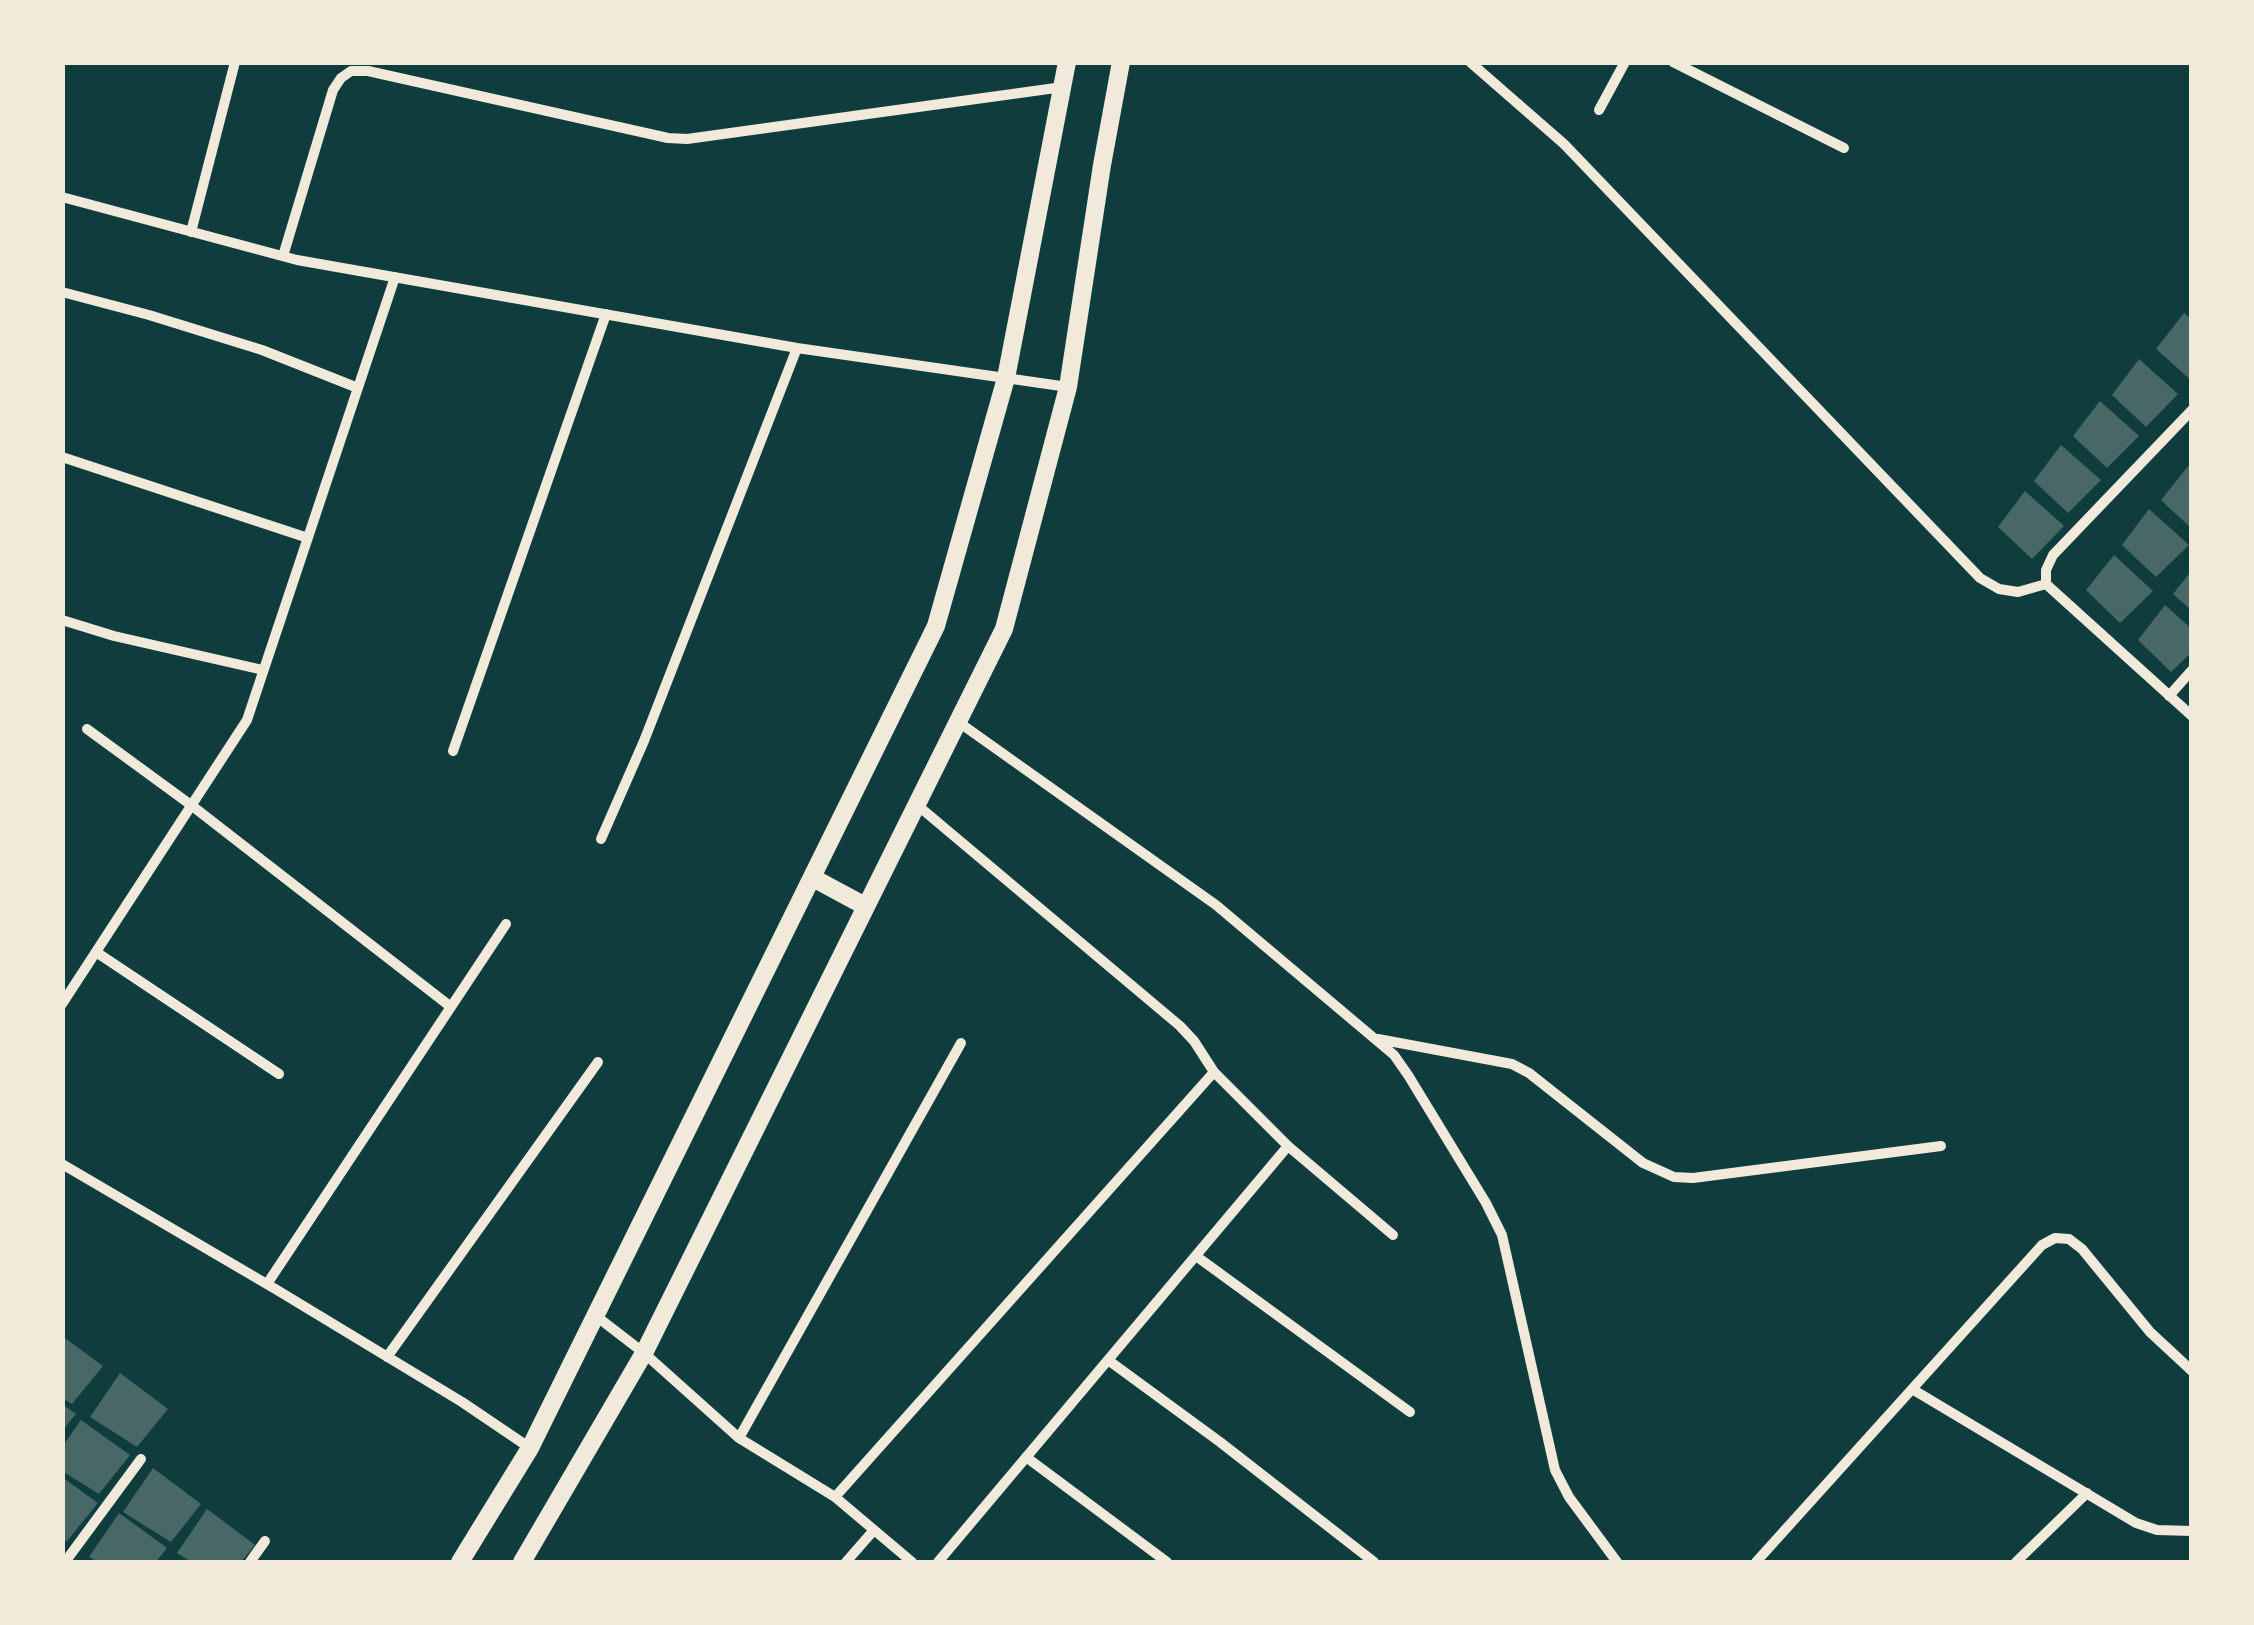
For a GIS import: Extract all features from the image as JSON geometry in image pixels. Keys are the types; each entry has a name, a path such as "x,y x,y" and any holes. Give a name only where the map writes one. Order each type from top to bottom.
{"street":[{"path":"191,232 235,62"},
{"path":"460,1562 530,1448 936,626 1006,378 1067,62"},
{"path":"522,1562 644,1353 1004,629 1068,387 1121,62"},
{"path":"1470,62 1564,144 1980,578 2018,592 2046,584"},
{"path":"1599,110 1625,62"},
{"path":"1673,62 1844,148"},
{"path":"283,256 333,90 351,71 368,71 687,139 1063,87"},
{"path":"62,197 283,256 797,348 1068,387"},
{"path":"62,1004 247,720 395,277"},
{"path":"62,292 262,350 358,388"},
{"path":"453,752 606,314"},
{"path":"601,839 644,741 797,348"},
{"path":"2192,410 2053,555 2046,570 2046,584 2192,716"},
{"path":"62,458 308,538"},
{"path":"62,620 263,670"},
{"path":"2168,696 2192,670"},
{"path":"957,721 1207,899 1376,1038 1408,1075 1502,1235 1555,1470 1569,1497 1617,1562"},
{"path":"87,729 451,1007"},
{"path":"916,804 1180,1026 1214,1072 1288,1146 1393,1235"},
{"path":"813,878 865,906"},
{"path":"267,1284 506,924"},
{"path":"96,952 279,1074"},
{"path":"1376,1038 1512,1064 1529,1073 1643,1163 1674,1177 1693,1178 1941,1146"},
{"path":"739,1438 961,1043"},
{"path":"387,1357 598,1062"},
{"path":"835,1497 1214,1072"},
{"path":"938,1562 1288,1146"},
{"path":"62,1164 267,1284 530,1448"},
{"path":"1756,1562 2042,1245 2055,1238 2069,1239 2082,1249 2150,1332 2192,1371"},
{"path":"1196,1256 1410,1412"},
{"path":"596,1316 644,1353 739,1438 835,1497 912,1562"},
{"path":"1108,1360 1374,1562"},
{"path":"1912,1388 2136,1523 2174,1532 2192,1531"},
{"path":"1026,1457 1167,1562"},
{"path":"65,1562 141,1459"},
{"path":"2016,1562 2087,1493"},
{"path":"846,1562 874,1530"},
{"path":"250,1562 265,1540"}],"building":[{"path":"2184,313 2192,320 2192,381 2156,349"},
{"path":"2139,359 2178,394 2146,427 2112,395"},
{"path":"2100,401 2139,436 2107,468 2073,436"},
{"path":"2061,445 2101,480 2068,513 2034,481"},
{"path":"2189,465 2192,467 2192,529 2161,500"},
{"path":"2025,491 2064,526 2032,559 1998,527"},
{"path":"2149,509 2189,545 2156,577 2122,545"},
{"path":"2114,555 2153,591 2120,623 2086,590"},
{"path":"2192,570 2192,611 2173,594"},
{"path":"2165,605 2192,629 2192,652 2171,672 2138,640"},
{"path":"62,1336 103,1366 72,1404 62,1398"},
{"path":"120,1373 168,1409 137,1447 90,1417"},
{"path":"62,1404 76,1414 62,1431"},
{"path":"81,1420 130,1455 99,1494 62,1471 62,1447"},
{"path":"153,1468 201,1504 171,1542 123,1512"},
{"path":"62,1477 98,1503 67,1541 62,1539"},
{"path":"207,1509 255,1545 241,1562 192,1562 177,1553"},
{"path":"119,1513 167,1548 156,1562 98,1562 89,1557"}]}
